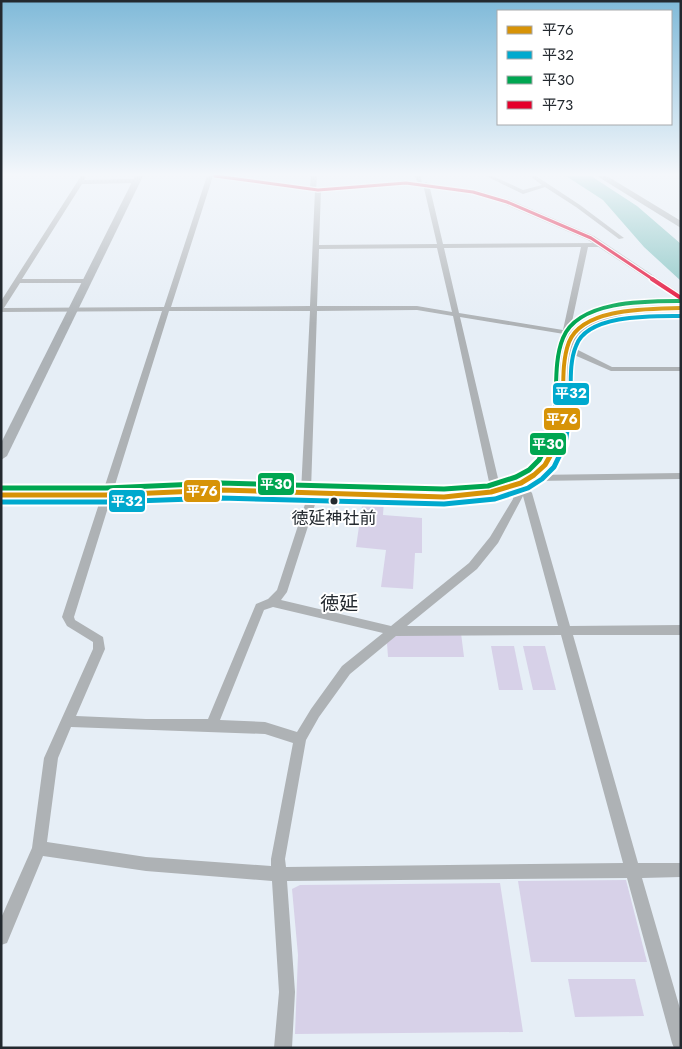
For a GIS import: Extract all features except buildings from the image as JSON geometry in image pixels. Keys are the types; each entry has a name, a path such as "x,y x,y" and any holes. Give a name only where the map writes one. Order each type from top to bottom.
{"street":[{"path":"1,308 53,225"},
{"path":"1,456 5,438 115,225"},
{"path":"1,937 39,848 51,758 99,649 99,640 71,623 68,617 106,495 196,225"},
{"path":"212,725 260,607 272,602 282,592 310,492 316,225"},
{"path":"434,225 496,491"},
{"path":"559,225 603,245 681,298"},
{"path":"593,240 621,238 603,225"},
{"path":"1,494 106,495 221,490 444,497 477,495 520,485 533,478 546,465 554,451 558,436 569,333 585,245"},
{"path":"316,247 603,245"},
{"path":"17,282 87,281"},
{"path":"1,308 167,310 417,308 569,333 592,320 620,312 681,308"},
{"path":"568,349 579,352 601,366 610,369 681,369"},
{"path":"533,478 681,476"},
{"path":"520,485 526,493 681,1042"},
{"path":"283,1048 287,992 278,859 300,739 315,713 346,670 473,566 494,540 518,499 520,485"},
{"path":"272,602 392,631 681,630"},
{"path":"66,721 146,726 212,725 265,728 300,739"},
{"path":"39,848 146,864 278,874 681,870"}],"shaded area":[{"path":"625,225 659,225 681,244 681,281 644,247"},
{"path":"363,499 384,500 383,515 422,518 422,553 415,553 413,589 381,587 386,550 356,547"},
{"path":"461,633 464,657 388,657 387,643 398,634"},
{"path":"491,646 514,646 523,690 499,690"},
{"path":"523,646 545,646 556,690 533,690"},
{"path":"626,880 647,962 531,962 518,881"},
{"path":"500,883 523,1032 295,1034 298,955 292,889 300,885"},
{"path":"568,979 635,979 644,1016 575,1017"}],"transit line":[{"name":"平73","path":"561,225 591,238 681,298"},
{"name":"平30","path":"1,488 106,488 221,483 444,489 488,486 503,482 529,470 539,460 547,447 553,430 559,351 565,333 569,328 579,319 592,312 621,304 681,301"},
{"name":"平76","path":"1,495 106,495 221,490 444,497 475,495 507,489 534,475 545,465 558,442 564,402 565,362 570,340 575,332 586,324 611,314 639,309 681,308"},
{"name":"平32","path":"1,502 106,502 221,498 444,504 478,502 512,495 542,479 554,467 562,452 569,418 573,355 579,339 587,331 612,322 642,317 681,316"}],"place":[{"name":"徳延神社前","path":"334,501"}],"district":[{"name":"徳延","path":"339,603"}]}
